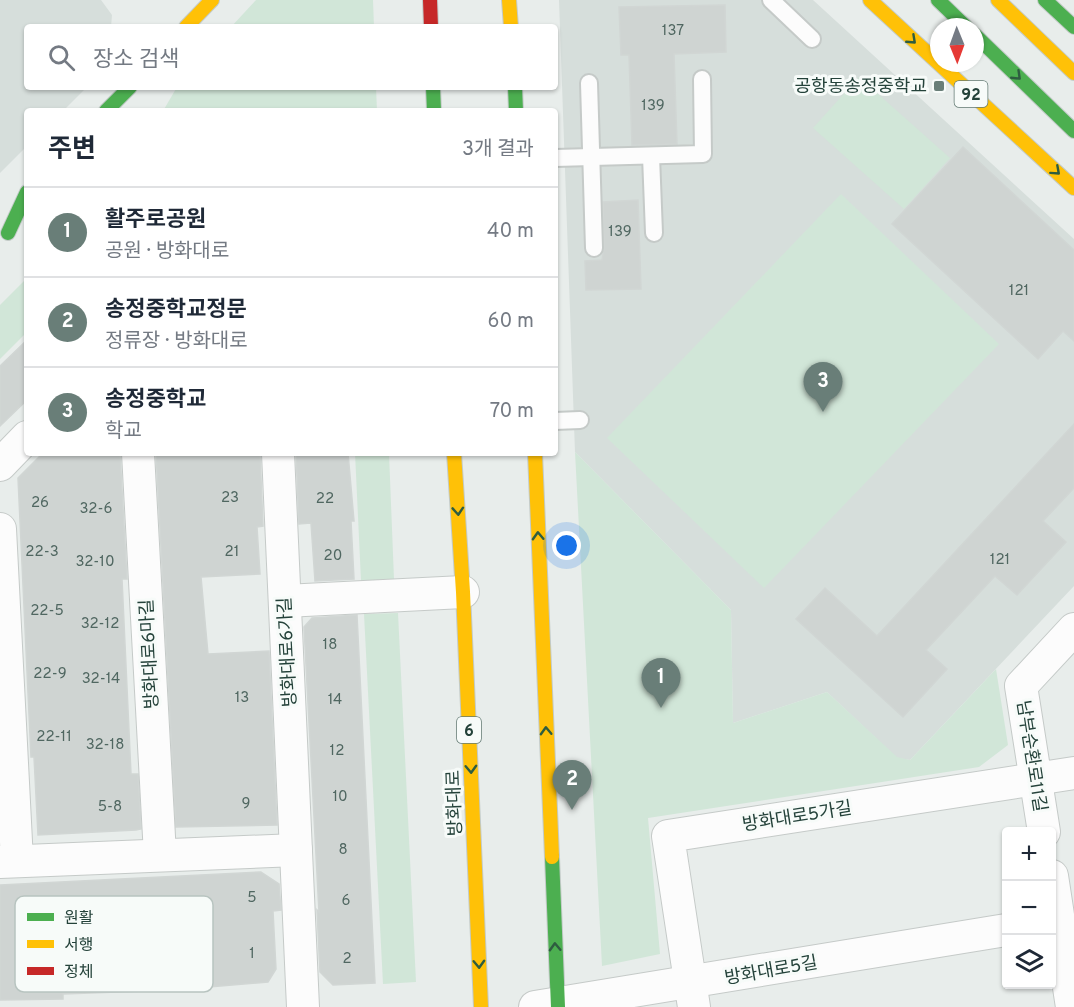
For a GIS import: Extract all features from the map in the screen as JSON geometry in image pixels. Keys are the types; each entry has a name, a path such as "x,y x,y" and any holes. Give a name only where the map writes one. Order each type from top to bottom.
{"main road":[{"path":"189,24 212,0"},
{"path":"430,0 431,24"},
{"path":"509,0 511,24"},
{"name":"92","path":"870,0 1074,188"},
{"path":"938,0 957,18"},
{"path":"998,0 1074,73"},
{"path":"1045,0 1074,27"},
{"name":"92","path":"984,44 1074,131"},
{"path":"109,108 127,90"},
{"path":"433,90 434,108"},
{"path":"515,90 516,108"},
{"path":"4,237 24,198"},
{"path":"4,237 24,226"},
{"name":"방화대로","path":"454,456 463,592 481,1007"},
{"path":"535,456 550,1006"}],"street":[{"path":"0,465 24,440"},
{"name":"방화대로6마길","path":"138,456 160,855"},
{"name":"방화대로6가길","path":"278,456 303,1007"},
{"path":"0,529 9,861 296,850"},
{"path":"285,601 463,592"},
{"name":"남부순환로11길","path":"1043,827 1021,686 1074,629"},
{"name":"방화대로5가길","path":"692,995 668,836 1074,773"},
{"path":"1053,881 1061,921 1072,1007"},
{"name":"방화대로5길","path":"550,1006 692,995 1002,931"}],"lane":[{"path":"771,0 812,39"},
{"path":"558,158 703,154 702,79"},
{"path":"589,83 594,248"},
{"path":"651,156 654,233"},
{"path":"558,421 580,420"}],"shaded area":[{"path":"0,0 101,0 112,15 111,24 24,24 24,90 84,90 66,108 24,108 24,149 0,173"},
{"path":"559,0 813,0 1074,239 1074,586 910,760 897,758 827,692 733,723 731,610 575,452"}],"green space":[{"path":"256,0 373,0 374,24 234,24"},
{"path":"859,77 950,158 904,209 813,128"},
{"path":"175,90 376,90 377,108 165,108"},
{"path":"841,194 999,344 764,588 607,438"},
{"path":"24,281 24,335 0,359 0,305"},
{"path":"575,452 731,610 733,723 827,692 897,757 910,760 996,669 1008,745 979,767 648,818 660,954 602,966"},
{"path":"355,456 389,456 394,579 361,581"},
{"path":"398,613 416,982 383,984 364,614"}],"building":[{"path":"725,5 726,52 674,54 677,144 632,145 629,55 621,55 619,7"},
{"path":"963,147 1074,250 1074,341 1063,331 1038,359 892,224"},
{"path":"638,200 641,289 586,290 585,261 602,260 603,202"},
{"path":"24,343 24,403 0,426 0,366"},
{"path":"1074,424 1074,488 1043,521 1066,542 1017,595 995,576 926,650 947,669 903,717 796,619 825,588 877,636"},
{"path":"40,456 120,456 127,579 122,579 131,774 138,774 141,829 38,835 34,757 31,757 18,478"},
{"path":"156,456 260,456 263,526 257,527 260,574 201,577 208,654 269,651 277,825 176,827"},
{"path":"296,456 348,456 354,521 351,521 354,579 315,581 311,523 299,524"},
{"path":"357,615 375,983 333,985 320,972 304,627 312,618"},
{"path":"261,872 279,884 281,910 273,911 276,969 268,982 213,987 213,896 15,896 15,992 118,992 63,994 63,999 0,1000 0,885"}],"traffic: fast":[{"path":"938,0 957,18"},
{"path":"1045,0 1074,27"},
{"path":"984,44 1074,131"},
{"path":"109,108 127,90"},
{"path":"433,90 434,108"},
{"path":"515,90 516,108"},
{"path":"8,233 24,198"},
{"path":"552,857 558,1007"}],"traffic: slow":[{"path":"189,24 212,0"},
{"path":"509,0 511,24"},
{"path":"870,0 1074,188"},
{"path":"998,0 1074,73"},
{"path":"454,456 463,592 481,1007"},
{"path":"535,456 552,857"}],"traffic: jam":[{"path":"430,0 431,24"}],"place":[{"name":"공항동송정중학교","path":"939,86"},
{"name":"송정중학교","path":"823,412"},
{"name":"활주로공원","path":"661,708"},
{"name":"송정중학교정문","path":"572,810"}]}
